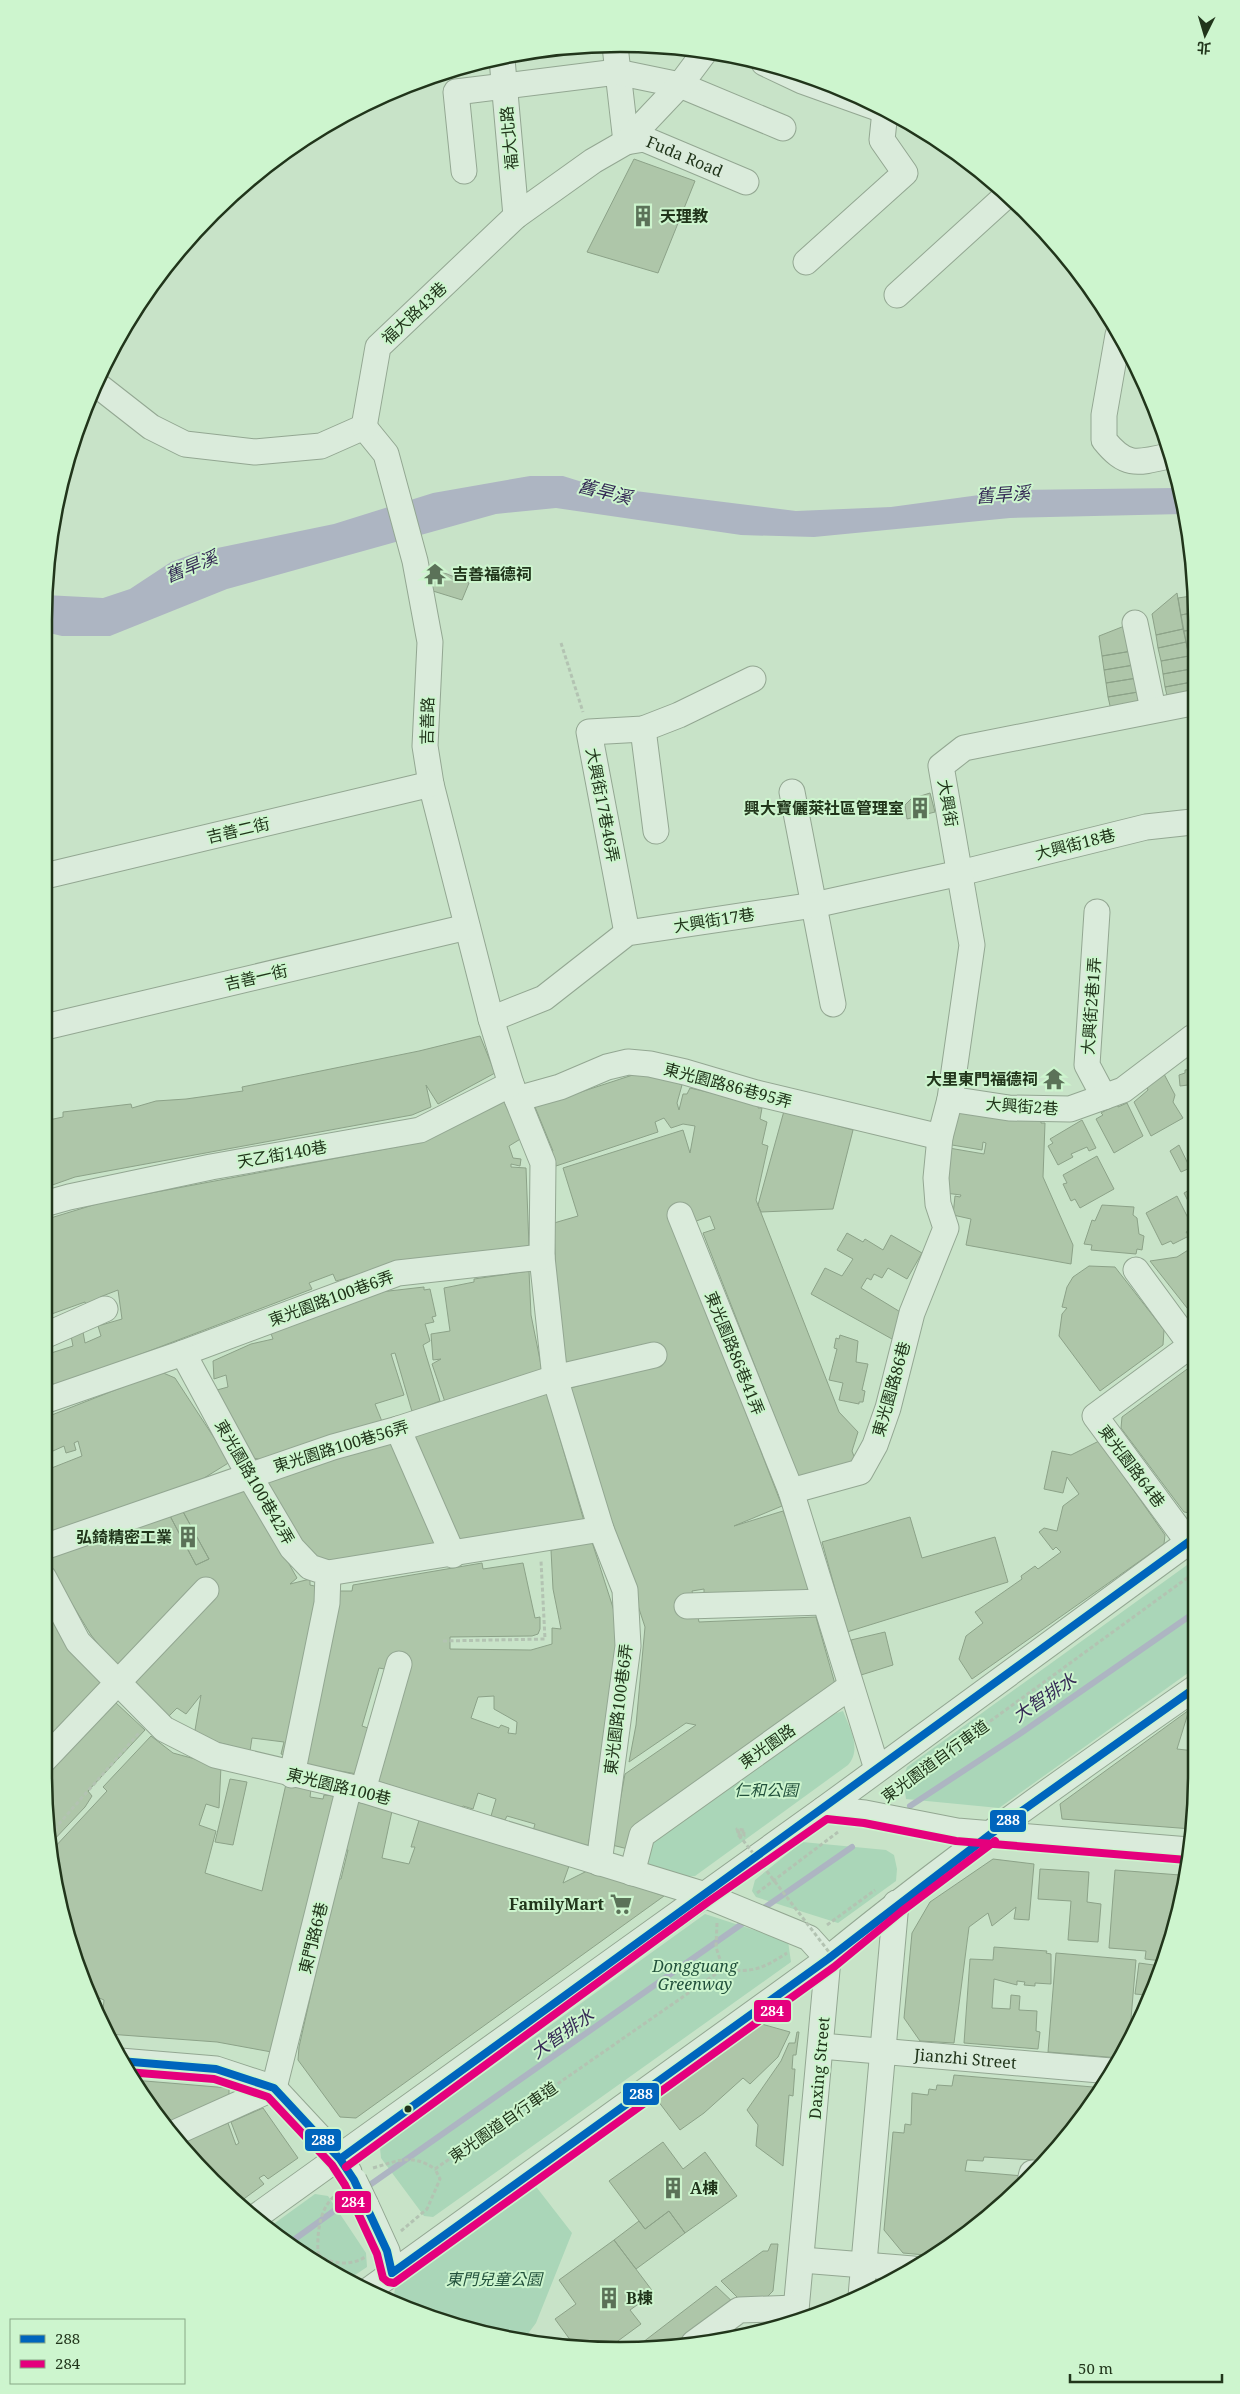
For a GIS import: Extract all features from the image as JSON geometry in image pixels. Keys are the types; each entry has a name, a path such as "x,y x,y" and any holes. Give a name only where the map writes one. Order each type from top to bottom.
{"street":[{"name":"Fuda Road","path":"615,52 626,142 644,139 746,182"},
{"name":"福大路43巷","path":"364,427 378,347 516,216 593,161 626,142 680,86 700,58"},
{"name":"福大北路","path":"503,65 516,216"},
{"path":"464,171 456,92 505,85 617,72 680,86 783,128"},
{"path":"806,262 905,173 882,140 881,117"},
{"path":"897,295 1001,200"},
{"path":"1116,345 1104,415 1104,440 1117,456 1132,461 1163,457"},
{"path":"102,389 151,427 185,444 255,452 321,446 364,427"},
{"name":"吉善路","path":"364,427 386,454 415,561 430,642 425,746 431,784 491,1020"},
{"path":"1135,623 1153,710"},
{"name":"大興街17巷46弄","path":"627,933 589,732 643,729 679,715 753,679"},
{"name":"大興街","path":"950,1099 972,946 941,766 964,748 1188,704"},
{"path":"643,729 656,830"},
{"name":"吉善二街","path":"52,874 431,784"},
{"path":"792,792 833,1004"},
{"name":"大興街18巷","path":"960,873 1146,827 1188,822"},
{"name":"大興街17巷","path":"491,1020 544,998 627,933 814,905 960,873"},
{"name":"大興街2巷1弄","path":"1098,912 1088,1065 1104,1096"},
{"name":"吉善一街","path":"52,1025 467,927"},
{"name":"東光園路100巷6弄","path":"491,1020 514,1092 543,1162 542,1257 555,1378 601,1530 625,1590 628,1646 599,1863"},
{"name":"大興街2巷","path":"950,1099 1008,1108 1070,1110 1123,1090 1188,1041"},
{"name":"東光園路86巷95弄","path":"514,1092 560,1087 607,1067 628,1062 650,1064 685,1072 756,1094 940,1137"},
{"name":"天乙街140巷","path":"52,1201 69,1196 211,1167 420,1130 514,1092"},
{"name":"東光園路86巷","path":"790,1491 860,1472 875,1446 888,1408 912,1313 946,1228 938,1204 936,1178 940,1137 950,1099"},
{"name":"東光園路86巷41弄","path":"680,1215 790,1491"},
{"name":"東光園路100巷6弄","path":"183,1353 398,1273 542,1257"},
{"path":"1136,1270 1188,1339"},
{"path":"52,1333 106,1309"},
{"name":"東光園路64巷","path":"1188,1347 1095,1416 1188,1536"},
{"path":"52,1398 183,1353"},
{"name":"東光園路100巷42弄","path":"183,1353 249,1475 292,1548 310,1567 328,1573"},
{"name":"東光園路100巷56弄","path":"52,1544 333,1447 398,1429 555,1378 654,1355"},
{"path":"398,1429 453,1555"},
{"path":"790,1491 876,1768"},
{"path":"292,1775 327,1603 328,1573 453,1555 601,1530"},
{"path":"261,2213 340,2159 702,1894 824,1809 876,1768 1188,1542"},
{"path":"52,1752 206,1590"},
{"name":"東光園路100巷","path":"52,1596 78,1642 164,1729 215,1755 292,1775 356,1788 702,1894"},
{"path":"687,1606 825,1602"},
{"name":"東門路6巷","path":"274,2088 356,1788 400,1664"},
{"name":"東光園路","path":"632,1873 642,1835 851,1686"},
{"path":"378,2286 834,1962 888,1895 989,1832 1188,1693"},
{"path":"824,1809 865,1812 957,1831 989,1832 1183,1849"},
{"path":"702,1894 750,1913 817,1932 834,1962"},
{"path":"862,2287 884,2051 888,1895"},
{"name":"Daxing Street","path":"796,2313 821,2046 834,1962"},
{"name":"Jianzhi Street","path":"821,2046 1103,2070"},
{"path":"131,2062 216,2069 274,2088 340,2159 366,2205 387,2251 378,2286"},
{"path":"179,2131 274,2088"},
{"path":"802,2260 899,2268"},
{"path":"705,2335 739,2310 793,2314"}],"path":[{"path":"561,643 589,732"},
{"path":"443,1641 546,1639 540,1540"},
{"name":"東光園道自行車道","path":"353,2181 406,2159 423,2161 435,2169 723,1969 716,1948 717,1920 750,1913 865,1812 1188,1577"},
{"path":"55,1828 153,1718"},
{"path":"739,1836 744,1836 744,1830 737,1830 738,1836 743,1835 743,1831 739,1831 739,1836 834,1962"},
{"path":"723,1969 748,1972 770,1964 817,1932 888,1895"},
{"path":"318,2254 319,2226 330,2199 353,2181"}],"green space":[{"path":"1188,1564 1188,1673 999,1808 906,1799 903,1778 907,1767"},
{"name":"仁和公園","path":"843,1711 854,1746 852,1759 848,1765 695,1876 680,1877 645,1866 648,1845 824,1717"},
{"path":"802,1842 886,1850 894,1855 897,1869 896,1881 838,1923 756,1897 752,1891 755,1880"},
{"name":"Dongguang Greenway","path":"705,1914 788,1941 791,1962 433,2217 424,2216 381,2158 380,2148"},
{"name":"東門兒童公園","path":"534,2184 572,2233 536,2323 528,2334 473,2322 403,2298 394,2294 396,2283"},
{"path":"315,2194 328,2196 366,2253 367,2267 355,2275 305,2246 274,2223"}],"water":[{"name":"舊旱溪","path":"530,476 563,476 595,486 796,511 891,507 1016,490 1172,488 1178,514 1010,518 814,537 741,535 556,508 496,514 227,589 110,636 62,636 52,634 53,595 103,598 130,589 171,562 198,552 334,524 433,493"}],"building":[{"name":"天理教","path":"634,159 695,181 658,273 587,252"},
{"name":"吉善福德祠","path":"425,565 469,583 462,600 420,587"},
{"path":"1177,593 1183,629 1156,635 1152,614"},
{"path":"1187,597 1188,614 1181,615 1178,598"},
{"path":"1188,614 1188,630 1184,631 1181,615"},
{"path":"1127,625 1132,651 1102,656 1099,636"},
{"path":"1183,629 1186,642 1158,648 1156,635"},
{"path":"1188,630 1188,647 1187,647 1184,631"},
{"path":"1186,642 1188,656 1161,661 1158,648"},
{"path":"1132,651 1134,665 1104,670 1102,656"},
{"path":"1188,656 1188,670 1163,674 1161,661"},
{"path":"1134,665 1137,678 1106,683 1104,670"},
{"path":"1188,670 1188,683 1165,687 1163,674"},
{"path":"1137,678 1138,692 1108,697 1106,683"},
{"path":"1188,683 1188,696 1168,700 1165,687"},
{"path":"1138,692 1141,705 1111,710 1108,697"},
{"name":"興大寶儷萊社區管理室","path":"930,793 935,812 907,819 905,805 911,799"},
{"path":"480,1036 495,1073 438,1104 426,1085 431,1107 412,1115 75,1177 52,1185 52,1119 63,1117 63,1112 131,1104 132,1108 156,1101 243,1091 242,1087 419,1051"},
{"path":"654,1068 660,1075 682,1085 677,1103 679,1110 683,1094 687,1094 690,1088 759,1104 758,1108 762,1108 760,1119 767,1122 762,1144 768,1146 756,1200 839,1412 858,1432 852,1451 855,1459 831,1476 801,1484 703,1233 715,1229 710,1216 680,1227 676,1232 782,1506 734,1526 783,1511 798,1548 811,1600 704,1593 704,1589 692,1591 699,1622 816,1617 835,1684 628,1849 612,1845 625,1774 696,1725 686,1723 629,1762 636,1725 645,1627 567,1389 662,1362 565,1369 557,1315 554,1223 578,1216 563,1168 683,1130 690,1153 695,1126 683,1124 671,1128 664,1118 655,1122 658,1132 556,1166 551,1152 553,1151 535,1107"},
{"path":"1185,1070 1188,1070 1188,1085 1180,1086 1179,1075 1185,1073"},
{"path":"1164,1074 1175,1095 1173,1102 1183,1118 1151,1136 1134,1102 1148,1090 1145,1082"},
{"path":"503,1097 522,1138 509,1146 513,1158 521,1159 520,1166 511,1164 511,1167 526,1168 529,1246 378,1269 336,1281 333,1274 309,1283 312,1289 52,1388 52,1353 73,1346 71,1336 83,1332 85,1343 101,1336 98,1326 122,1319 118,1290 100,1297 103,1308 89,1312 85,1302 52,1314 52,1218 103,1202 417,1143"},
{"path":"1127,1103 1143,1136 1114,1153 1096,1119 1103,1115 1101,1113 1117,1104 1118,1107"},
{"path":"956,1108 1041,1119 1041,1123 1045,1123 1043,1177 1073,1245 1071,1264 966,1245 971,1219 953,1215 955,1196 960,1197 961,1195 945,1193 949,1148 984,1154 986,1143 983,1142 982,1150 946,1144"},
{"path":"784,1111 853,1130 833,1209 761,1212 758,1205"},
{"path":"1082,1120 1096,1148 1089,1151 1087,1147 1071,1154 1073,1157 1058,1165 1048,1146 1053,1143 1050,1139"},
{"path":"1179,1145 1188,1164 1188,1169 1181,1172 1170,1151"},
{"path":"1097,1156 1114,1189 1080,1208 1075,1199 1071,1201 1063,1184 1067,1183 1063,1175"},
{"path":"1188,1191 1188,1201 1184,1193"},
{"path":"1177,1196 1188,1218 1188,1231 1186,1232 1188,1236 1173,1244 1171,1241 1162,1245 1146,1213"},
{"path":"1102,1205 1134,1207 1133,1215 1137,1218 1139,1234 1144,1236 1142,1250 1137,1249 1136,1254 1091,1250 1092,1245 1084,1244 1092,1220 1095,1221"},
{"path":"847,1233 863,1242 865,1239 883,1250 891,1235 922,1253 907,1279 888,1268 882,1278 874,1274 871,1280 867,1278 861,1288 902,1313 892,1339 811,1294 825,1268 842,1276 853,1259 837,1250"},
{"path":"1188,1250 1188,1309 1150,1261 1177,1257"},
{"path":"1089,1266 1115,1267 1164,1330 1163,1345 1100,1391 1059,1336 1062,1314 1067,1308 1062,1307 1067,1287 1073,1277"},
{"path":"529,1271 531,1315 543,1375 446,1405 432,1364 441,1359 433,1360 431,1334 450,1331 444,1288 474,1282 474,1279"},
{"path":"424,1287 424,1290 430,1289 436,1316 432,1317 434,1322 425,1324 430,1341 423,1345 440,1401 427,1406 428,1410 413,1415 395,1353 391,1354 404,1395 375,1404 383,1424 266,1460 252,1458 217,1390 228,1387 226,1375 214,1379 213,1361 251,1344 273,1339 270,1331 380,1292"},
{"path":"840,1335 858,1341 856,1362 868,1364 862,1390 865,1391 863,1402 859,1402 859,1404 839,1400 843,1383 829,1380 837,1349 834,1348 836,1338 839,1339"},
{"path":"1188,1368 1188,1513 1184,1512 1121,1428 1122,1417"},
{"path":"161,1372 175,1378 230,1462 196,1483 52,1534 52,1468 82,1456 78,1441 74,1443 76,1450 66,1453 64,1446 52,1451 52,1415"},
{"path":"547,1394 584,1521 460,1544 413,1435"},
{"path":"392,1441 438,1547 330,1567 312,1555 303,1544 266,1479"},
{"path":"1099,1441 1165,1535 1164,1544 972,1679 959,1659 966,1636 983,1623 975,1612 1022,1579 1021,1576 1035,1566 1038,1569 1061,1552 1056,1547 1053,1550 1039,1532 1044,1528 1057,1531 1063,1506 1079,1494 1067,1477 1063,1493 1044,1489 1052,1451 1071,1455"},
{"path":"245,1486 297,1578 290,1584 310,1579 310,1585 319,1587 288,1756 281,1754 284,1742 252,1738 250,1751 194,1736 201,1695 186,1714 177,1708 168,1717 117,1668 91,1635 52,1571 52,1555 169,1514 196,1565 209,1559 181,1508"},
{"name":"弘錡精密工業","path":"181,1508 209,1559 196,1565 169,1514"},
{"path":"910,1517 922,1558 995,1537 1008,1582 847,1632 822,1542"},
{"path":"592,1542 616,1617 617,1634 605,1755 588,1846 533,1831 535,1824 507,1816 505,1820 491,1816 496,1799 478,1793 473,1809 463,1806 461,1808 371,1779 390,1670 379,1668 362,1726 371,1729 357,1774 305,1765 339,1591 352,1591 353,1585 482,1563 483,1569 523,1563 535,1618 540,1617 538,1634 532,1636 450,1637 450,1649 531,1650 552,1644 552,1628 561,1629 553,1589 551,1550","holes":["494,1696 494,1709 517,1722 516,1734 508,1733 509,1728 501,1725 499,1728 471,1718 478,1697"]},
{"path":"52,1613 71,1646 101,1684 52,1736"},
{"path":"885,1632 893,1665 861,1675 851,1640"},
{"path":"115,1702 145,1730 88,1791 92,1796 85,1807 56,1838 52,1768"},
{"path":"1188,1711 1177,1749 1188,1750 1185,1828 1062,1819 1060,1804"},
{"path":"151,1736 173,1753 221,1766 219,1808 206,1804 199,1825 216,1831 205,1873 262,1891 286,1784 311,1789 310,1797 323,1799 324,1795 335,1796 277,2053 217,2042 116,2035 103,2007 104,2000 99,1998 96,1991 72,1921 63,1885 57,1845 107,1791 103,1787"},
{"path":"230,1779 247,1782 233,1845 215,1842"},
{"path":"354,1801 392,1811 382,1858 409,1864 415,1847 411,1847 420,1817 569,1866 563,1883 589,1870 664,1896 356,2118 340,2117 298,2060 299,2047 337,1879 341,1879 348,1850 343,1849"},
{"path":"993,1859 1034,1864 1029,1920 1014,1919 1016,1907 992,1926 988,1913 969,1927 954,2043 920,2041 904,2018 912,1933 930,1902"},
{"path":"1040,1869 1089,1872 1087,1902 1101,1904 1098,1942 1068,1940 1071,1901 1038,1899"},
{"path":"1115,1870 1179,1875 1168,1921 1155,1960 1145,1959 1146,1951 1109,1948"},
{"path":"994,1947 1047,1951 1046,1953 1051,1954 1051,1984 1035,1983 1035,1986 1024,1985 1025,1982 1017,1981 1017,1985 994,1979 992,2008 1010,2009 1011,1995 1020,1996 1019,2010 1037,2011 1036,2031 1040,2032 1038,2049 964,2043 970,1959 993,1960"},
{"path":"1056,1953 1136,1960 1131,2021 1111,2057 1048,2052"},
{"path":"1139,1963 1154,1965 1142,1995 1135,1994"},
{"path":"758,2023 790,2032 778,2057 750,2084 743,2078 704,2113 680,2130 655,2097"},
{"path":"797,2032 799,2032 796,2055 793,2055 792,2069 795,2069 793,2096 789,2095 783,2166 756,2146 758,2125 747,2110 781,2061 789,2043 795,2043"},
{"path":"954,2075 1093,2087 1047,2148 1032,2163 1033,2160 984,2157 983,2161 967,2160 965,2171 1020,2176 994,2201 935,2246 921,2255 903,2253 884,2230 893,2132 904,2133 905,2124 911,2125 912,2093 928,2095 929,2089 936,2090 937,2085 952,2086"},
{"path":"143,2081 229,2088 229,2096 172,2121"},
{"path":"263,2108 298,2158 268,2179 264,2175 259,2178 264,2184 244,2199 187,2140 228,2123 236,2145 239,2143 231,2122"},
{"name":"A棟","path":"663,2142 683,2169 705,2152 737,2196 685,2233 669,2211 645,2229 609,2181"},
{"path":"669,2211 685,2233 636,2269 614,2240 639,2221 645,2229"},
{"name":"B棟","path":"614,2240 654,2293 630,2310 641,2324 617,2342 569,2339 555,2319 576,2304 559,2280"},
{"path":"771,2244 778,2244 773,2291 762,2302 743,2303 721,2281 763,2251 768,2251"},
{"path":"716,2286 737,2306 694,2337 645,2341"}],"waterway":[{"name":"大智排水","path":"910,1806 1021,1733 1188,1617"},
{"name":"大智排水","path":"761,1910 852,1847"},
{"name":"大智排水","path":"364,2189 749,1919"},
{"name":"大智排水","path":"295,2239 356,2195"}],"transit line":[{"name":"288","path":"340,2159 1188,1542"},
{"name":"288","path":"131,2062 216,2069 274,2088 340,2159 354,2180 387,2251 392,2273 828,1959 1009,1820 1188,1693"},
{"name":"284","path":"346,2167 708,1902 827,1819 864,1823 956,1841 1181,1860"},
{"name":"284","path":"138,2073 214,2079 268,2097 332,2165 345,2185 377,2254 383,2278 388,2282 394,2283 834,1967 902,1911 995,1841"}],"place":[{"name":"天理教","path":"643,216"},
{"name":"吉善福德祠","path":"435,574"},
{"name":"興大寶儷萊社區管理室","path":"920,808"},
{"name":"大里東門福德祠","path":"1054,1079"},
{"name":"弘錡精密工業","path":"188,1537"},
{"name":"FamilyMart","path":"621,1904"},
{"name":"A棟","path":"673,2188"},
{"name":"B棟","path":"609,2298"}]}
